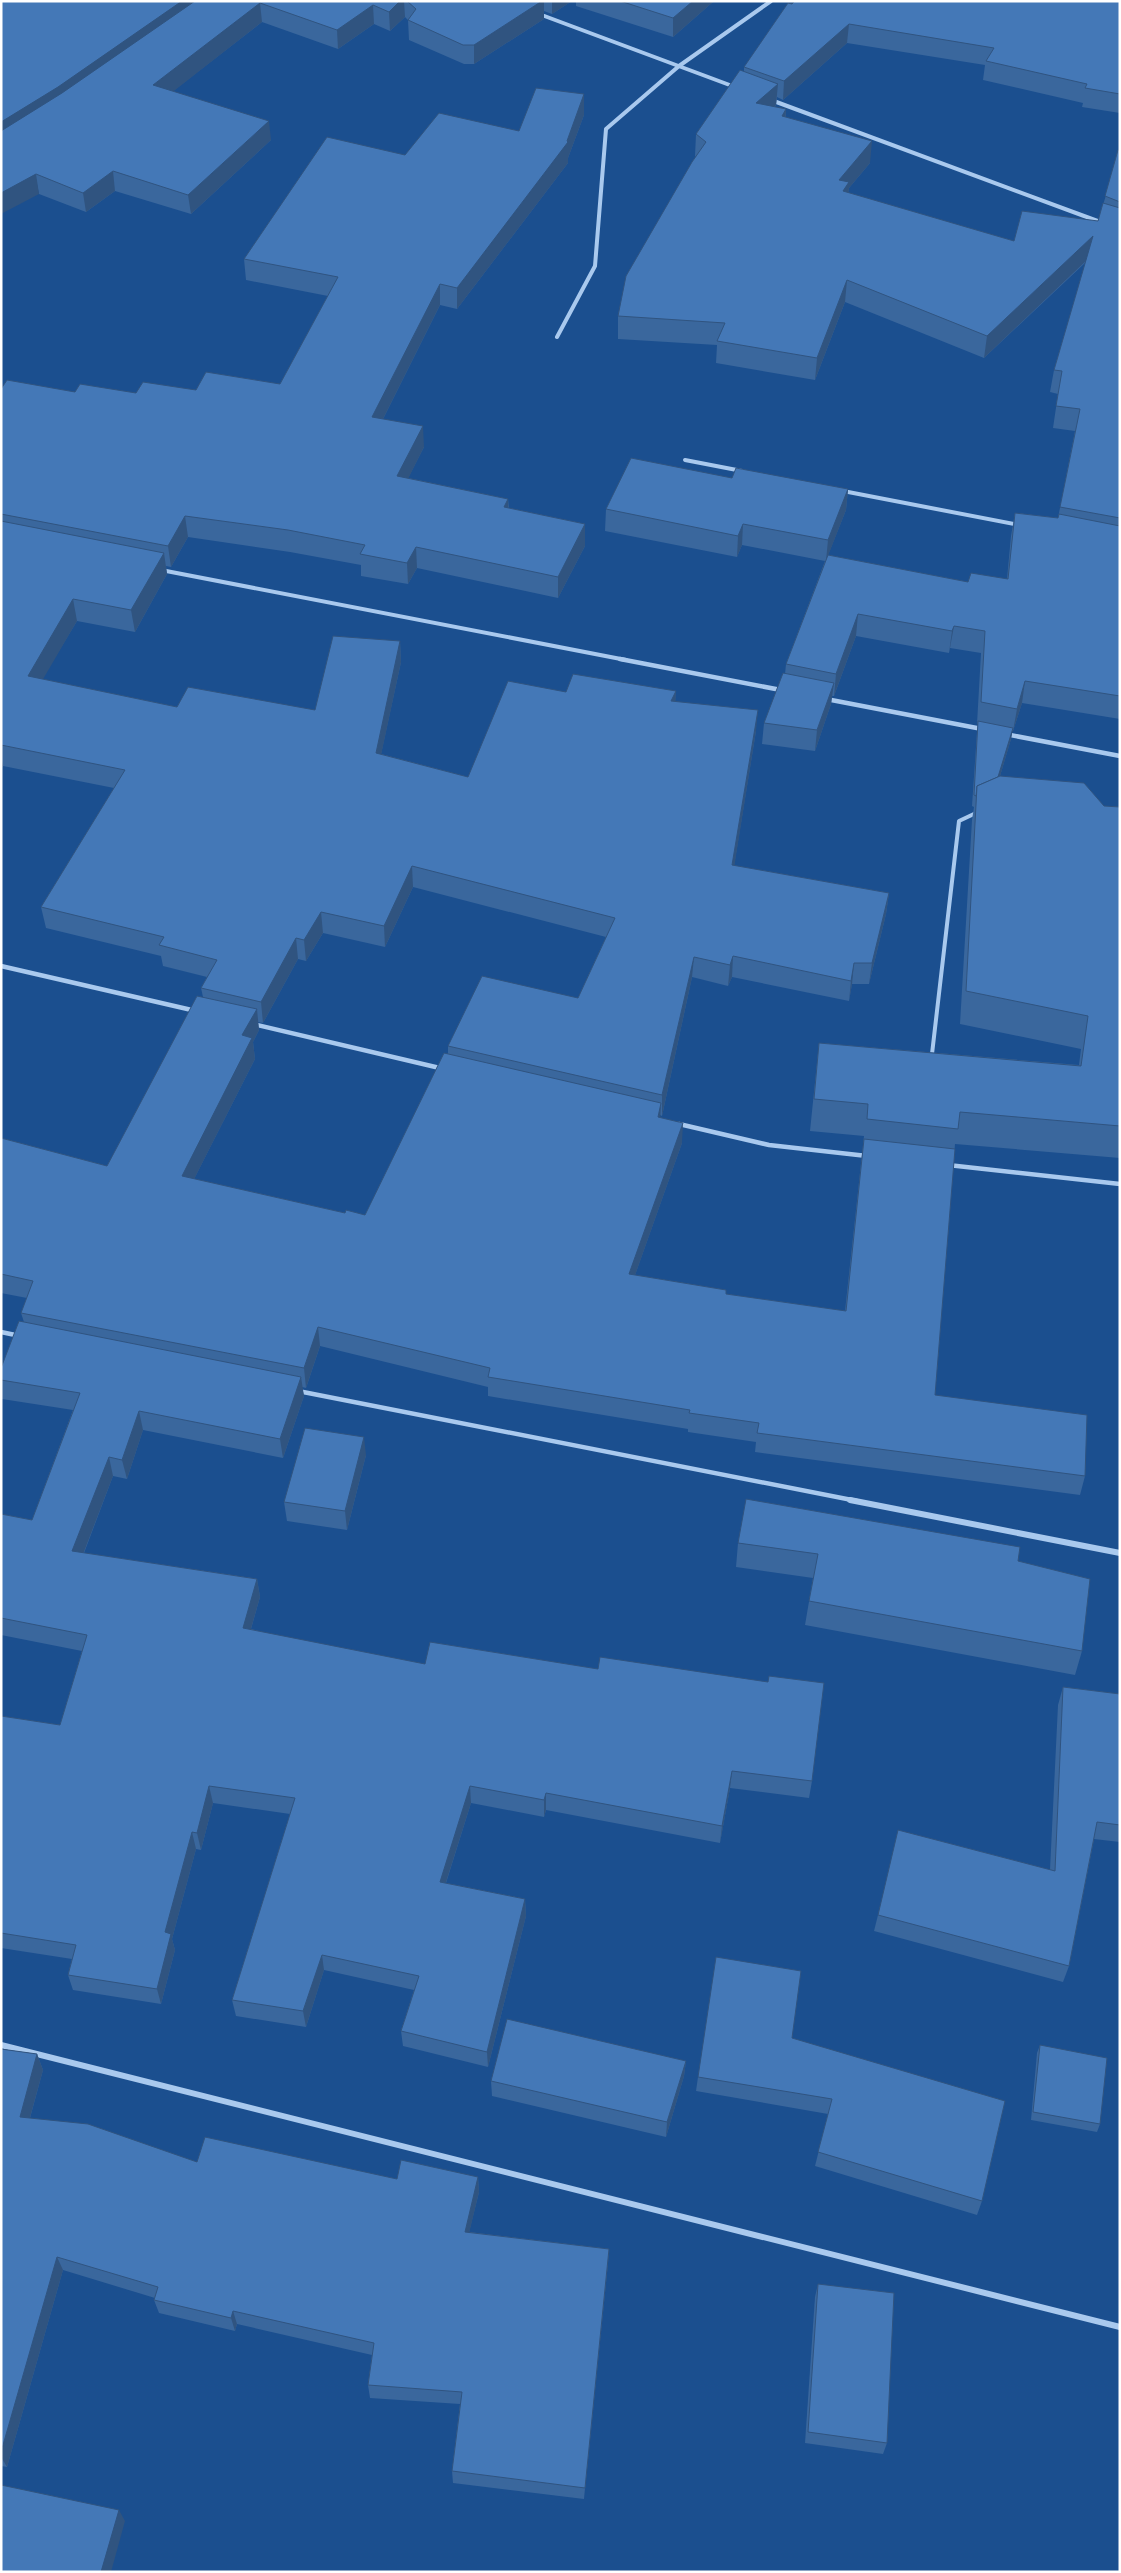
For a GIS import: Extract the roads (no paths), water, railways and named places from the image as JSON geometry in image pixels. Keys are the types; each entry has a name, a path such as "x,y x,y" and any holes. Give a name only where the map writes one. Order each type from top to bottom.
{"street":[{"path":"557,336 595,266 606,129 679,66 771,1"},
{"path":"533,12 743,90"},
{"path":"762,97 1111,226"},
{"path":"685,460 753,473"},
{"path":"840,490 1023,526"},
{"path":"158,569 786,691"},
{"path":"816,697 992,731"},
{"path":"1002,733 1120,756"},
{"path":"1,966 205,1013"},
{"path":"244,1022 448,1070"},
{"path":"672,1122 769,1145 878,1157"},
{"path":"937,1164 1120,1184"},
{"path":"1,1332 30,1338"},
{"path":"293,1390 1120,1553"},
{"path":"1,2045 1120,2327"}],"lane":[{"path":"932,1054 959,822 980,811"}]}
